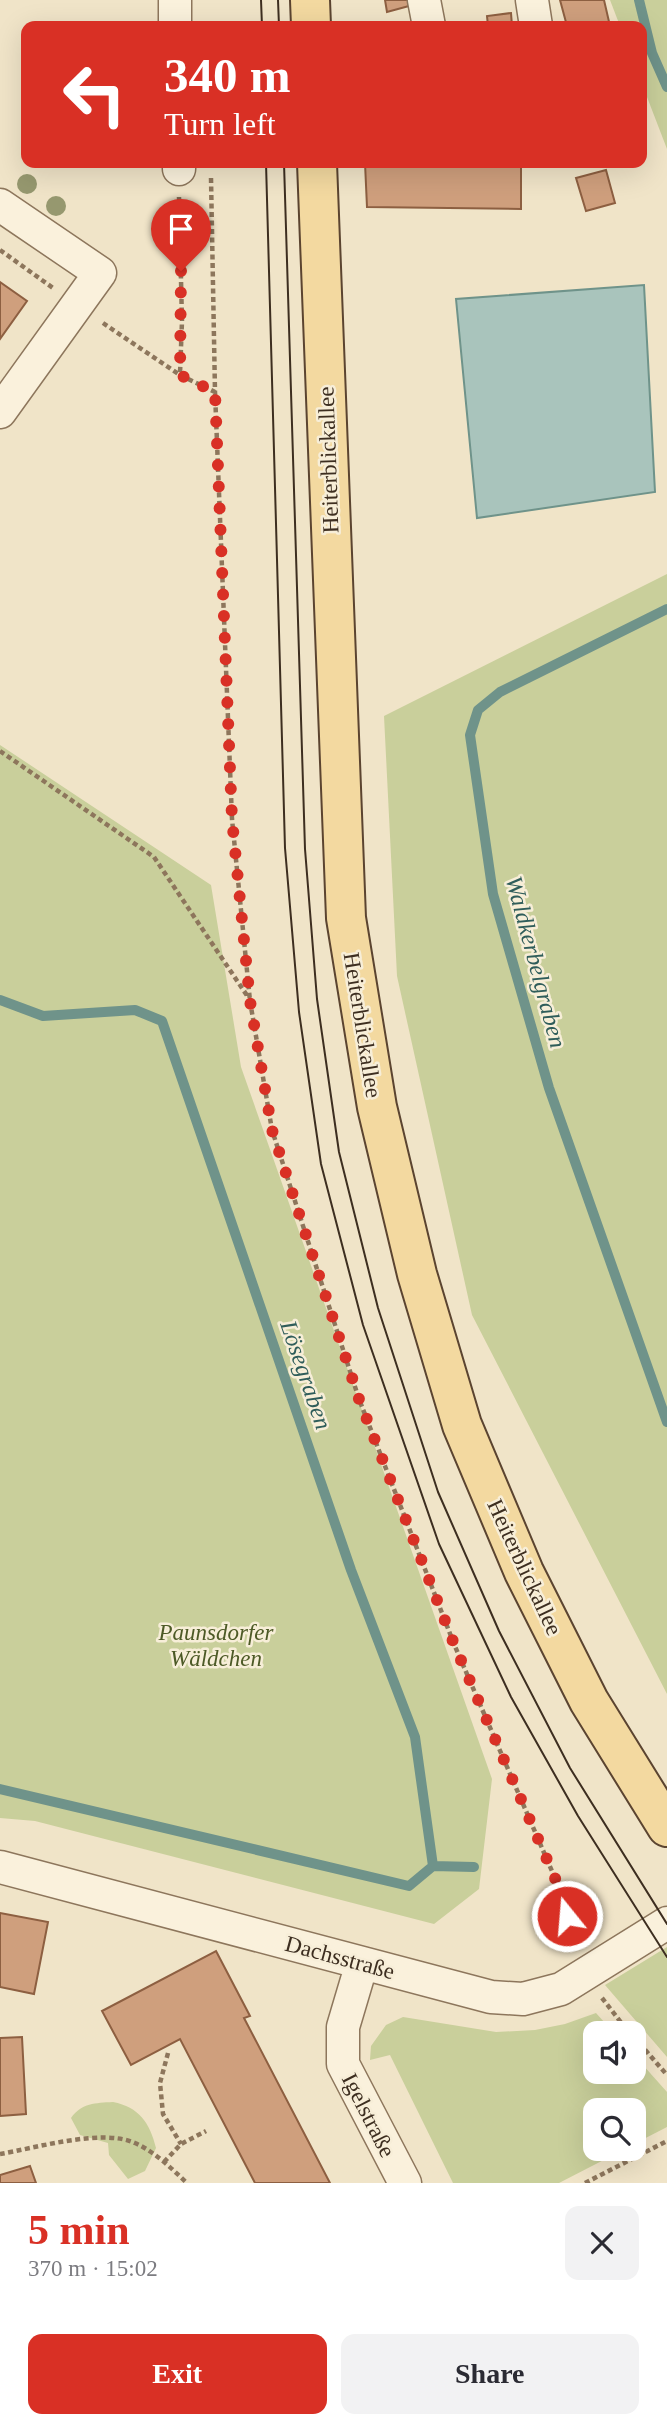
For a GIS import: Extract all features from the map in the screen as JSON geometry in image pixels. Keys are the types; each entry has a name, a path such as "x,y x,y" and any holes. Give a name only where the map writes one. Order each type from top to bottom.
{"main road":[{"path":"310,0 312,21"},
{"name":"Heiterblickallee","path":"317,168 346,918 377,1107 417,1274 462,1425 524,1572 565,1654 589,1701 667,1827"}],"street":[{"path":"175,0 175,21"},
{"path":"424,0 428,21"},
{"path":"532,0 535,21"},
{"path":"0,205 100,273 0,412"},
{"name":"Dachsstraße","path":"0,1867 491,1997 523,1999 549,1994 571,1984 667,1923"},
{"name":"Igelstraße","path":"362,1963 343,2027 343,2064 405,2183"}],"path":[{"path":"179,168 182,321 180,375"},
{"path":"211,176 215,392 232,819 250,1001 272,1130 359,1399 454,1644 564,1899 570,1933 585,1975 621,2021"},
{"path":"0,250 180,375 215,392"},
{"path":"0,751 155,857 250,1001"},
{"path":"646,2051 667,2075"},
{"path":"168,2053 160,2084 163,2114 181,2144"},
{"path":"164,2162 181,2144 206,2131"},
{"path":"0,2154 101,2136 134,2142 164,2162 187,2183"},
{"path":"585,2183 667,2141"}],"green space":[{"path":"610,0 667,0 667,149 647,97 647,21 618,21"},
{"path":"667,574 667,1694 472,1315 397,976 384,716"},
{"name":"Paunsdorfer Wäldchen","path":"0,745 211,885 241,1067 492,1779 479,1889 434,1924 35,1821 0,1818"},
{"path":"667,1947 667,2057 646,2033 646,2021 636,2021 605,1985"},
{"path":"596,2013 603,2021 583,2021 583,2084 646,2084 646,2068 667,2092 667,2127 646,2138 646,2098 583,2098 583,2161 602,2161 559,2183 453,2183 390,2055 370,2060 371,2046 386,2025 403,2017 496,2032 535,2030 565,2024"},
{"path":"113,2102 130,2108 142,2117 156,2148 145,2171 128,2179 109,2155 108,2143 80,2135 71,2118 84,2107"}],"water":[{"path":"644,285 655,492 477,518 456,299"}],"building":[{"path":"385,0 408,0 409,6 387,12"},
{"path":"560,0 604,0 609,21 566,21"},
{"path":"511,13 512,21 488,21 487,16"},
{"path":"365,168 521,168 521,209 367,207"},
{"path":"606,170 615,203 586,211 576,178"},
{"path":"0,282 27,301 0,339"},
{"path":"0,1913 48,1922 34,1994 0,1987"},
{"path":"216,1951 250,2016 244,2018 330,2183 255,2183 180,2039 131,2065 102,2011"},
{"path":"22,2037 26,2114 0,2116 0,2038"},
{"path":"30,2166 36,2183 0,2183 0,2175"}],"waterway":[{"name":"Waldkerbelgraben","path":"639,0 644,21"},
{"name":"Waldkerbelgraben","path":"647,33 652,53 667,87"},
{"name":"Waldkerbelgraben","path":"667,609 500,692 478,710 470,735 493,894 549,1088 667,1422"},
{"name":"Lösegraben","path":"0,1000 43,1016 135,1010 162,1021 351,1570 415,1737 433,1866 474,1867"},
{"path":"0,1789 409,1886 433,1866"}],"tram line":[{"path":"261,0 262,21"},
{"path":"278,0 279,21"},
{"path":"266,168 285,848 299,1012 321,1164 363,1325 439,1544 511,1697 578,1816 667,1957"},
{"path":"284,168 305,849 317,999 339,1152 378,1308 438,1492 499,1631 570,1768 667,1924"}],"route":[{"path":"181,271 180,375 215,392 232,819 250,1001 272,1130 359,1399 454,1644 564,1899 567,1916"}]}
